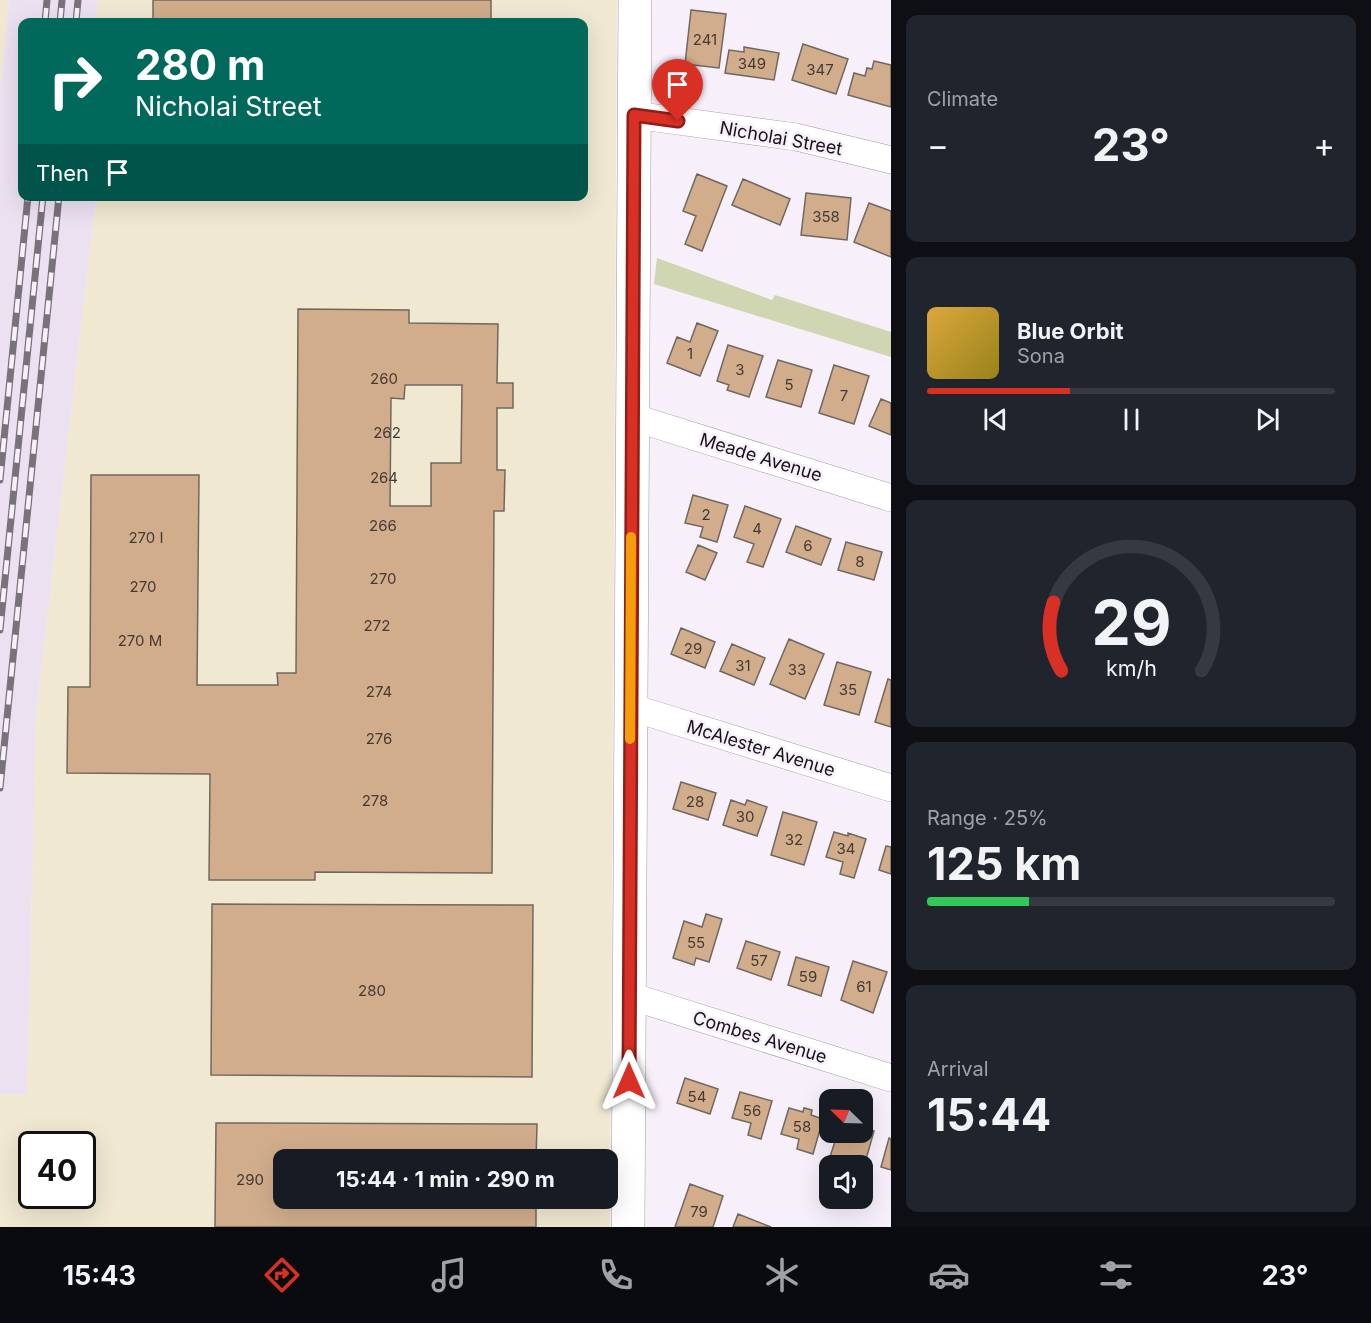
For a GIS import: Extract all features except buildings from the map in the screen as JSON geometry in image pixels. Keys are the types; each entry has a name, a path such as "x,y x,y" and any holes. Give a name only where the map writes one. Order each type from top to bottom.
{"street":[{"path":"628,1227 635,0"},
{"name":"Nicholai Street","path":"634,115 796,137 891,159"},
{"name":"Meade Avenue","path":"632,417 891,498"},
{"name":"McAlester Avenue","path":"630,707 891,788"},
{"name":"Combes Avenue","path":"630,996 891,1078"}],"shaded area":[{"path":"0,0 9,0 0,90"},
{"path":"9,0 98,0 96,18 18,18 18,201 96,201 36,716 27,1095 0,1094 0,90"},
{"path":"98,0 617,0 610,1149 273,1149 273,1209 610,1209 610,1227 0,1227 0,1094 27,1095 36,716 96,201 588,201 588,18 96,18"}],"green space":[{"path":"657,258 772,300 775,295 891,332 891,357 654,284"}],"railway":[{"path":"45,18 47,0"},
{"path":"60,18 62,0"},
{"path":"76,18 78,0"},
{"path":"0,480 28,201"},
{"path":"0,630 43,201"},
{"path":"0,788 59,201"}],"slow traffic":[{"path":"630,739 631,537"}],"route":[{"path":"629,1081 634,115 678,121"}]}
